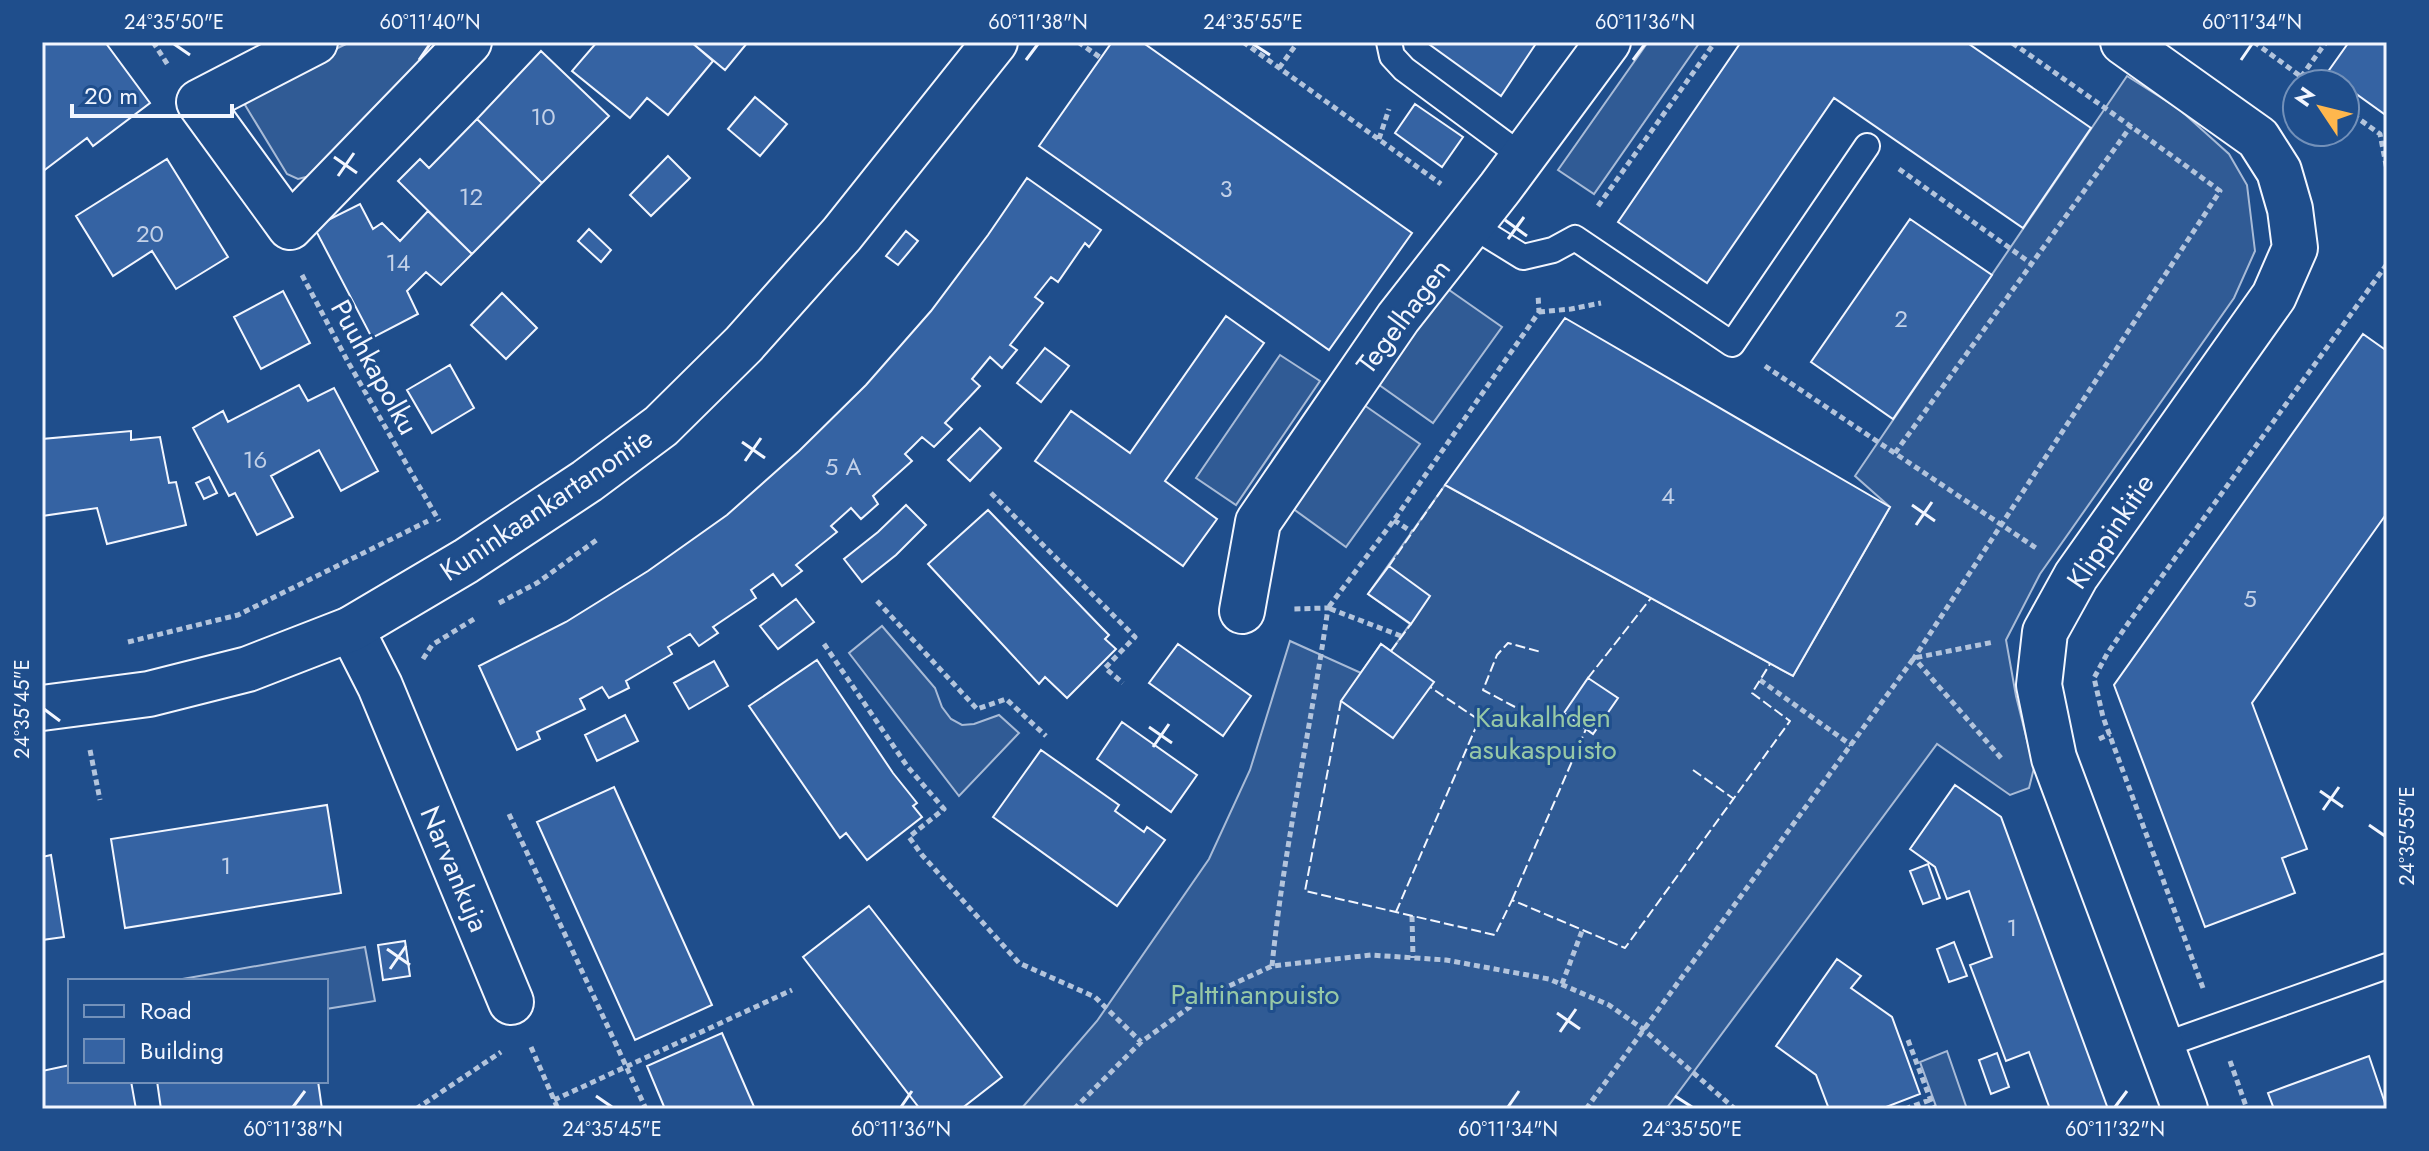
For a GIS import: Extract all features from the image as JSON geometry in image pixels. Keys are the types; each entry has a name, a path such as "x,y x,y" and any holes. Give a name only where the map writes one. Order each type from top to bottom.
{"street":[{"path":"315,42 199,102 290,227 469,42"},
{"name":"Kuninkaankartanontie","path":"42,708 149,694 234,672 351,629 466,561 587,481 661,426 744,344 842,234 995,42"},
{"name":"Tegelhagen","path":"1242,611 1258,522 1398,318 1608,42"},
{"name":"Klippinkitie","path":"2123,42 2258,138 2279,171 2290,209 2295,248 2274,296 2076,576 2045,632 2039,685 2054,758 2185,1109"},
{"name":"Narvankuja","path":"351,629 380,686 518,1019"}],"lane":[{"path":"1389,42 1392,56 1404,69 1523,157"},
{"path":"1471,225 1523,257 1553,250 1575,238 1732,344 1867,146"},
{"path":"2161,1046 2387,966"}],"path":[{"path":"1078,42 1101,58"},
{"path":"1243,42 1447,189"},
{"path":"1575,238 1715,42"},
{"path":"1586,1109 1914,658 2220,191 2011,42"},
{"path":"2254,42 2289,68"},
{"path":"2307,68 2326,42"},
{"path":"1279,68 1296,43"},
{"path":"2361,120 2380,134 2387,170"},
{"path":"1895,453 2131,126"},
{"path":"1867,146 2032,264"},
{"path":"1272,966 1279,894 1328,608 1394,520 1539,312 1537,270 1553,250"},
{"name":"Puuhkapolku","path":"115,646 238,615 436,517 348,362 297,264"},
{"path":"2247,1109 2103,717 2094,678 2129,622 2387,264"},
{"path":"1539,312 1599,305 1626,274"},
{"path":"1732,344 2076,576"},
{"path":"991,493 1135,637 1105,668 1123,683"},
{"path":"1394,520 1412,532"},
{"path":"877,601 977,709 1006,699 1046,736"},
{"path":"1242,611 1328,608 1401,636"},
{"path":"1914,658 2045,632"},
{"path":"824,644 907,766 944,809 909,837 922,855 1019,963 1095,997 1141,1042"},
{"path":"1914,658 2003,760"},
{"path":"1760,680 1851,745"},
{"path":"89,746 100,800"},
{"path":"509,814 646,1109"},
{"path":"1412,916 1413,958"},
{"path":"1562,984 1582,931"},
{"path":"1074,1109 1141,1042 1201,999 1272,966 1371,955 1460,962 1562,984 1609,1005 1643,1029 1735,1109"},
{"path":"554,1100 792,990"},
{"path":"416,1109 518,1019 558,1109"},
{"path":"1908,1040 1934,1109"},
{"path":"1905,1109 1930,1100"}],"shaded area":[{"path":"350,42 441,42 310,176 298,179 287,174 245,105 253,90"},
{"path":"1648,42 1700,42 1594,194 1558,170"},
{"path":"2127,76 2179,109 2229,154 2247,185 2255,251 2234,298 2040,574 2006,640 2034,768 2029,788 2010,795 1937,744 1666,1109 1021,1109 1097,1021 1209,859 1250,770 1290,641 1361,673 1381,644 1391,651 1410,624 1368,594 1445,485 1793,676 1890,507 1855,476"},
{"path":"1442,285 1502,327 1433,423 1375,382"},
{"path":"1280,355 1320,381 1236,505 1196,478"},
{"path":"1364,405 1420,444 1346,547 1292,508"},
{"path":"882,626 935,688 942,707 951,719 962,725 974,724 999,715 1019,733 959,796 849,653"},
{"path":"365,947 375,1001 328,1009 328,979 182,979"},
{"path":"1947,1051 1967,1109 1937,1109 1920,1062"}],"building":[{"path":"42,42 105,42 150,103 93,146 87,138 42,172"},
{"path":"597,42 691,42 713,61 668,115 647,98 630,118 572,71"},
{"path":"691,42 748,42 725,70"},
{"path":"1112,42 1142,42 1412,233 1329,350 1039,146"},
{"path":"1426,42 1537,42 1501,96"},
{"path":"1741,42 1966,42 2091,128 2023,228 1834,98 1707,283 1618,222"},
{"path":"2349,42 2387,42 2387,116 2361,97 2361,68 2331,68"},
{"path":"541,51 609,116 542,183 477,119"},
{"path":"755,97 787,124 760,156 728,129"},
{"path":"1415,104 1463,137 1442,167 1395,133"},
{"path":"477,119 542,183 472,254 398,181 420,159 429,168"},
{"path":"668,156 690,178 651,216 630,195"},
{"path":"167,159 228,257 176,289 152,251 113,276 76,216"},
{"path":"1027,178 1101,230 1089,247 1085,243 1058,282 1051,277 1035,297 1043,303 1010,345 1017,350 1002,368 990,357 972,379 980,386 945,423 952,429 934,447 922,437 905,454 912,461 873,496 878,504 861,519 851,508 831,526 837,532 796,565 802,571 782,586 773,574 751,590 756,598 713,627 718,633 699,646 690,634 668,647 672,654 626,681 629,688 609,698 602,687 580,699 585,709 537,732 540,739 517,750 479,666 566,622 648,571 727,515 799,451 866,385 931,311"},
{"path":"360,204 373,229 382,223 400,241 428,211 472,254 441,285 426,272 407,291 418,314 372,338 314,227"},
{"path":"1910,219 1992,275 1893,419 1811,362"},
{"path":"589,229 611,250 601,262 578,241"},
{"path":"906,231 918,241 898,265 886,256"},
{"path":"283,291 310,343 261,369 234,317"},
{"path":"502,293 537,328 506,359 471,325"},
{"path":"1226,316 1264,343 1165,481 1217,519 1183,566 1035,461 1071,411 1130,453"},
{"path":"1565,318 1890,507 1793,676 1445,485"},
{"path":"2363,334 2387,351 2387,513 2252,703 2307,849 2282,858 2295,893 2205,927 2114,685"},
{"path":"1045,348 1069,366 1041,402 1017,383"},
{"path":"450,365 474,408 432,433 407,390"},
{"path":"299,385 308,401 334,388 378,471 341,491 319,450 271,476 293,517 257,535 235,493 229,496 193,428 223,411 228,422"},
{"path":"980,428 1001,448 970,481 948,460"},
{"path":"131,431 131,440 160,437 169,483 176,482 186,525 107,544 97,508 42,516 42,439"},
{"path":"209,477 217,493 204,499 196,483"},
{"path":"906,505 926,525 896,555 862,582 844,559"},
{"path":"988,510 1109,635 1105,639 1116,649 1067,698 1045,677 1039,684 928,564"},
{"path":"1389,566 1430,596 1411,624 1368,594"},
{"path":"796,599 814,622 778,649 760,626"},
{"path":"1178,644 1251,696 1223,736 1149,683"},
{"path":"1381,644 1434,682 1393,738 1341,701"},
{"path":"817,660 893,773 917,803 913,806 922,817 867,860 846,833 840,838 749,706"},
{"path":"714,661 728,686 689,709 674,683"},
{"path":"1588,678 1618,698 1593,734 1564,713"},
{"path":"625,715 638,741 597,761 585,735"},
{"path":"1122,722 1197,775 1171,812 1097,759"},
{"path":"1041,750 1119,805 1115,811 1144,832 1147,827 1165,840 1117,906 993,817"},
{"path":"1955,785 2001,817 2108,1109 2050,1109 2029,1052 2006,1061 1970,965 1992,957 1969,891 1947,899 1935,867 1910,849"},
{"path":"614,787 712,1005 635,1040 537,822"},
{"path":"327,805 341,893 125,928 111,839"},
{"path":"51,855 64,937 42,940 42,857"},
{"path":"1928,864 1940,898 1923,904 1910,871"},
{"path":"869,906 1002,1077 961,1109 920,1109 803,957"},
{"path":"405,941 410,976 383,980 378,945"},
{"path":"1954,942 1967,976 1949,982 1937,949"},
{"path":"1837,959 1861,976 1851,988 1892,1017 1920,1094 1881,1109 1829,1109 1816,1075 1776,1046"},
{"path":"722,1033 755,1109 665,1109 647,1066"},
{"path":"1997,1053 2009,1087 1991,1094 1979,1060"},
{"path":"2369,1056 2387,1109 2274,1109 2268,1093"},
{"path":"68,1065 68,1083 131,1083 136,1109 42,1109 42,1071"},
{"path":"157,1083 318,1083 322,1109 161,1109"}],"fence":[{"path":"1389,566 1445,485"},
{"path":"1588,678 1651,598"},
{"path":"1391,651 1411,624"},
{"path":"1515,707 1483,690 1497,655 1508,643 1541,652"},
{"path":"1341,701 1305,891 1495,935 1512,900 1625,948 1790,721 1752,693 1770,664"},
{"path":"1396,912 1479,720 1430,687"},
{"path":"1512,900 1586,729"},
{"path":"1693,770 1734,799"}],"park label":[{"name":"Kaukalhden asukaspuisto","path":"1543,733"},
{"name":"Palttinanpuisto","path":"1255,994"}]}
